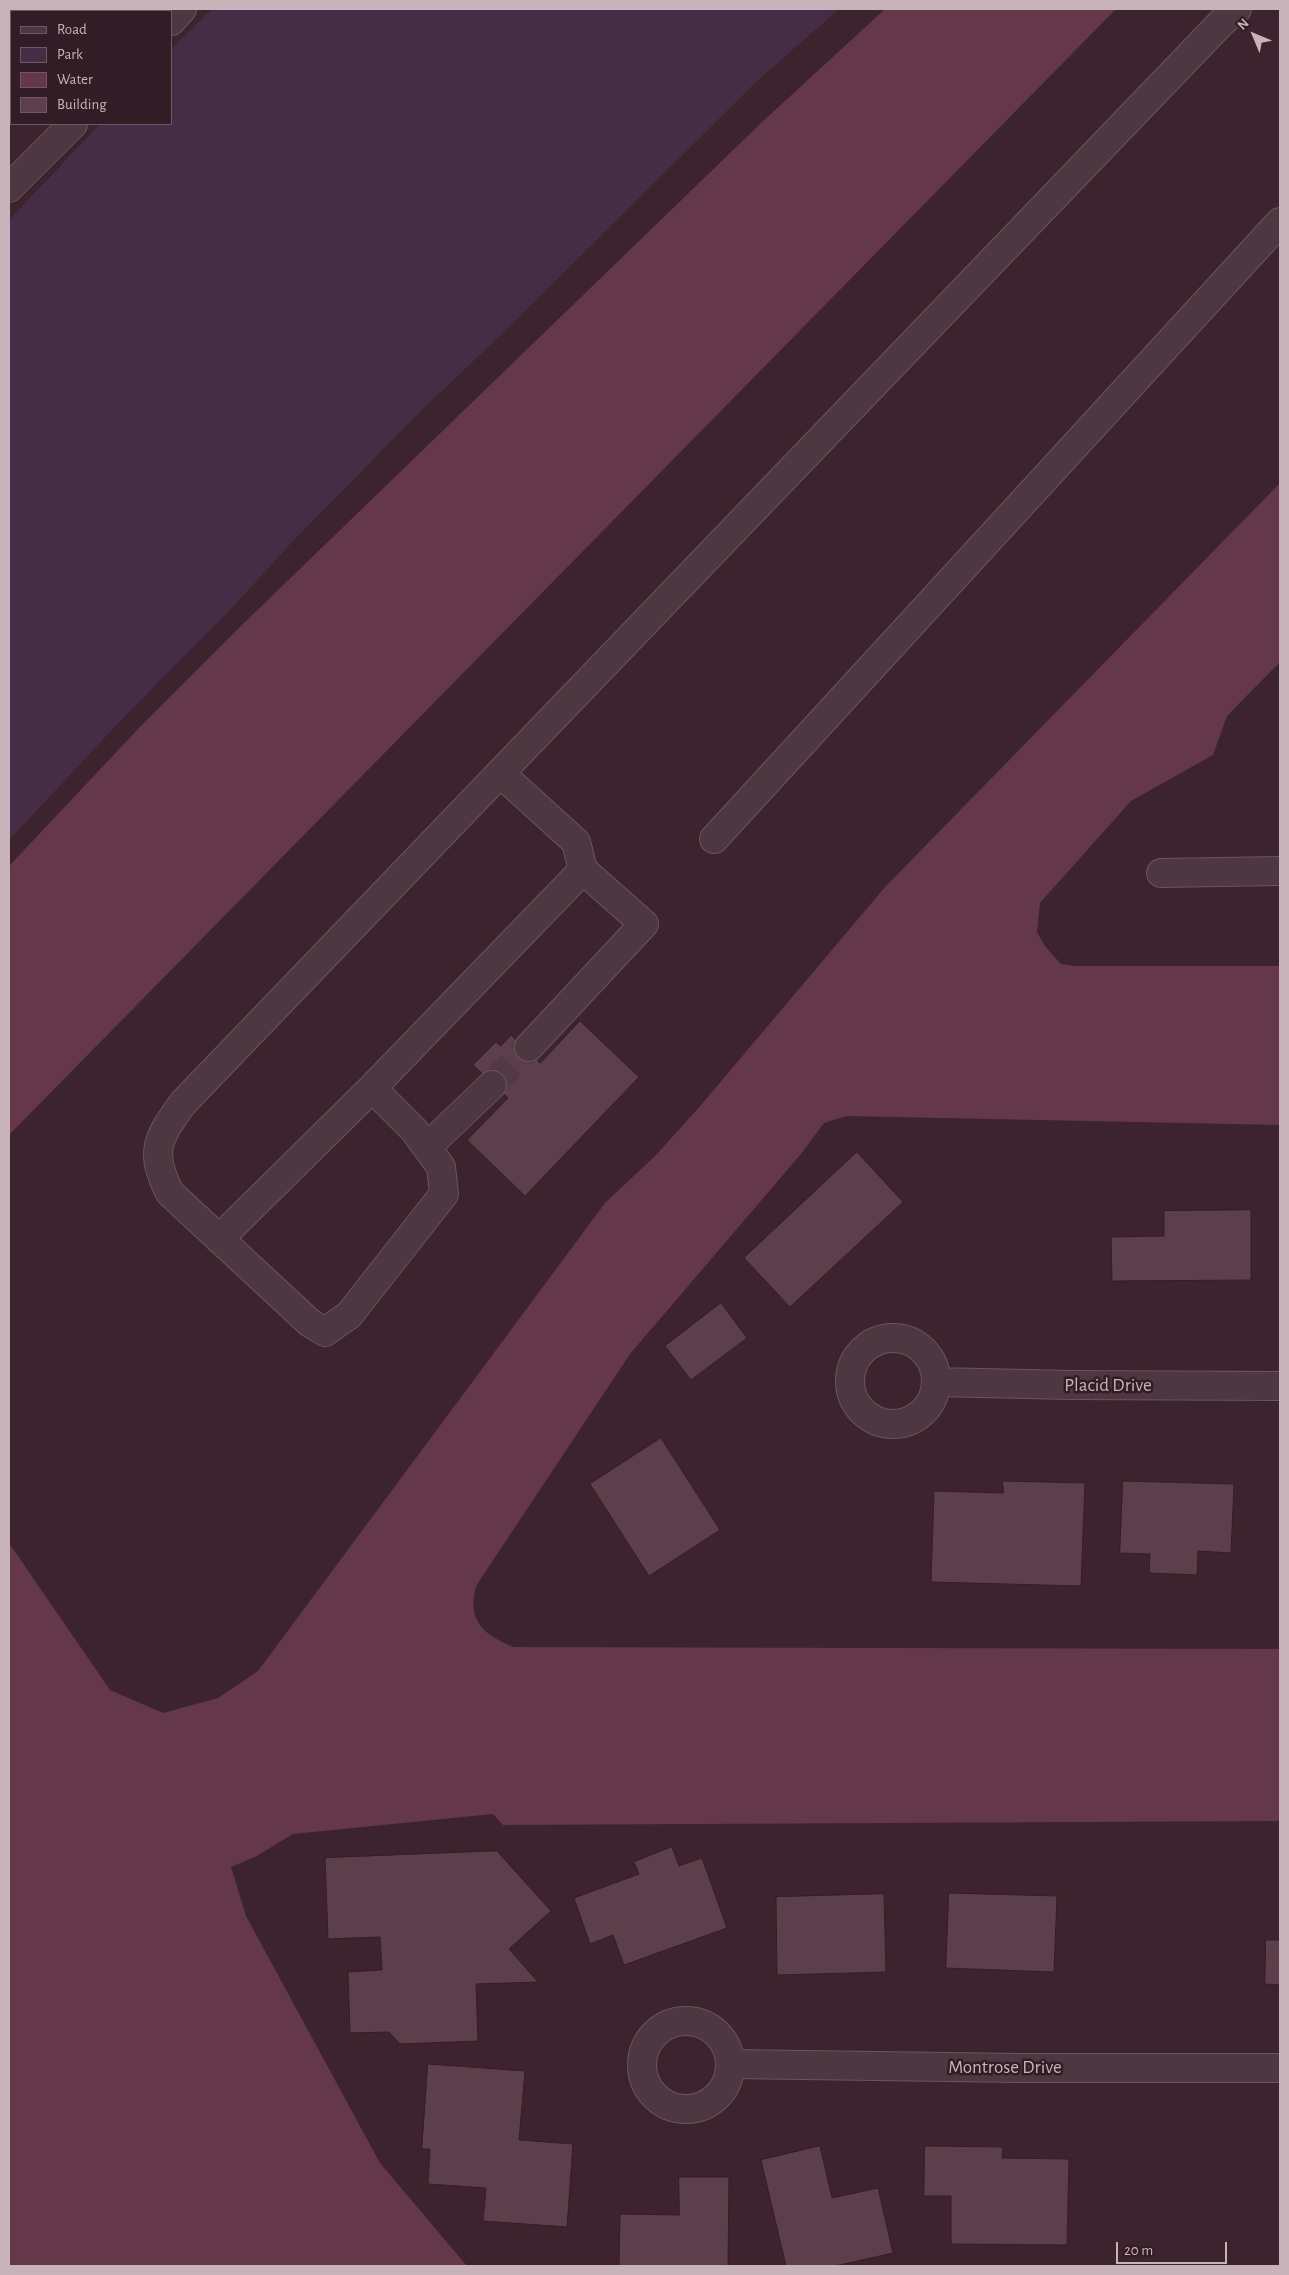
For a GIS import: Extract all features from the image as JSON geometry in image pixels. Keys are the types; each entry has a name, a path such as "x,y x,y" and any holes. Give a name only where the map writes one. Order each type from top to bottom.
{"street":[{"path":"172,20 182,9"},
{"path":"372,1088 414,1130 441,1167 444,1194 348,1315 325,1332 310,1323 170,1193 160,1172 157,1151 166,1126 183,1103 1221,23 1237,9"},
{"path":"9,188 71,125"},
{"path":"714,839 1280,222"},
{"path":"500,773 576,842 583,870 644,924 529,1047"},
{"path":"219,1240 372,1088 583,870"},
{"path":"1160,873 1280,870"},
{"path":"427,1147 492,1085"},
{"name":"Placid Drive","path":"936,1382 1280,1386"},
{"name":"Montrose Drive","path":"730,2064 1021,2068 1280,2068"}],"green space":[{"path":"212,9 839,9 757,81 501,335 424,408 295,539 230,610 125,716 9,840 9,220 99,125 172,125 172,48"}],"water":[{"path":"885,9 1116,9 9,1135 9,866 138,729 245,622 761,123"},
{"path":"1280,483 1280,662 1227,716 1213,755 1131,801 1040,903 1037,932 1045,946 1061,964 1075,966 1280,966 1280,1125 846,1116 824,1123 801,1154 630,1354 476,1586 474,1608 480,1625 486,1631 493,1637 513,1647 1280,1649 1280,1821 503,1825 493,1814 293,1834 255,1857 231,1867 246,1916 380,2163 467,2266 9,2266 9,1543 110,1690 163,1713 218,1698 258,1671 605,1203 656,1155 701,1105 885,887"}],"building":[{"path":"24,9 55,9 54,10"},
{"path":"580,1021 639,1077 525,1196 467,1140 508,1098 473,1065 496,1042 501,1046 511,1035 540,1063"},
{"path":"857,1152 903,1202 790,1307 744,1258"},
{"path":"1251,1210 1251,1280 1112,1281 1111,1237 1164,1236 1164,1211"},
{"path":"721,1303 747,1338 691,1380 665,1346"},
{"path":"661,1438 720,1530 649,1576 590,1484"},
{"path":"1003,1481 1085,1483 1081,1586 931,1582 934,1491 1003,1493"},
{"path":"1123,1481 1234,1484 1231,1553 1198,1551 1197,1575 1149,1573 1150,1554 1120,1553"},
{"path":"672,1847 679,1866 702,1858 727,1928 624,1965 613,1935 590,1944 574,1898 639,1874 634,1862"},
{"path":"497,1851 551,1911 509,1949 538,1982 476,1984 478,2041 400,2044 389,2032 350,2033 348,1972 382,1970 380,1937 328,1939 325,1858"},
{"path":"949,1893 1057,1896 1054,1972 946,1968"},
{"path":"884,1894 886,1972 777,1975 776,1897"},
{"path":"1266,1940 1280,1940 1280,1985 1265,1984"},
{"path":"428,2064 525,2071 519,2140 573,2144 567,2227 483,2221 486,2188 428,2184 430,2149 422,2149"},
{"path":"820,2146 832,2198 878,2188 893,2253 835,2266 786,2266 761,2160"},
{"path":"925,2146 1003,2147 1002,2158 1069,2159 1067,2245 951,2244 951,2196 924,2196"},
{"path":"679,2177 729,2177 728,2266 619,2266 620,2214 679,2215"}],"tunnel":[{"path":"492,1085 529,1047"}]}
